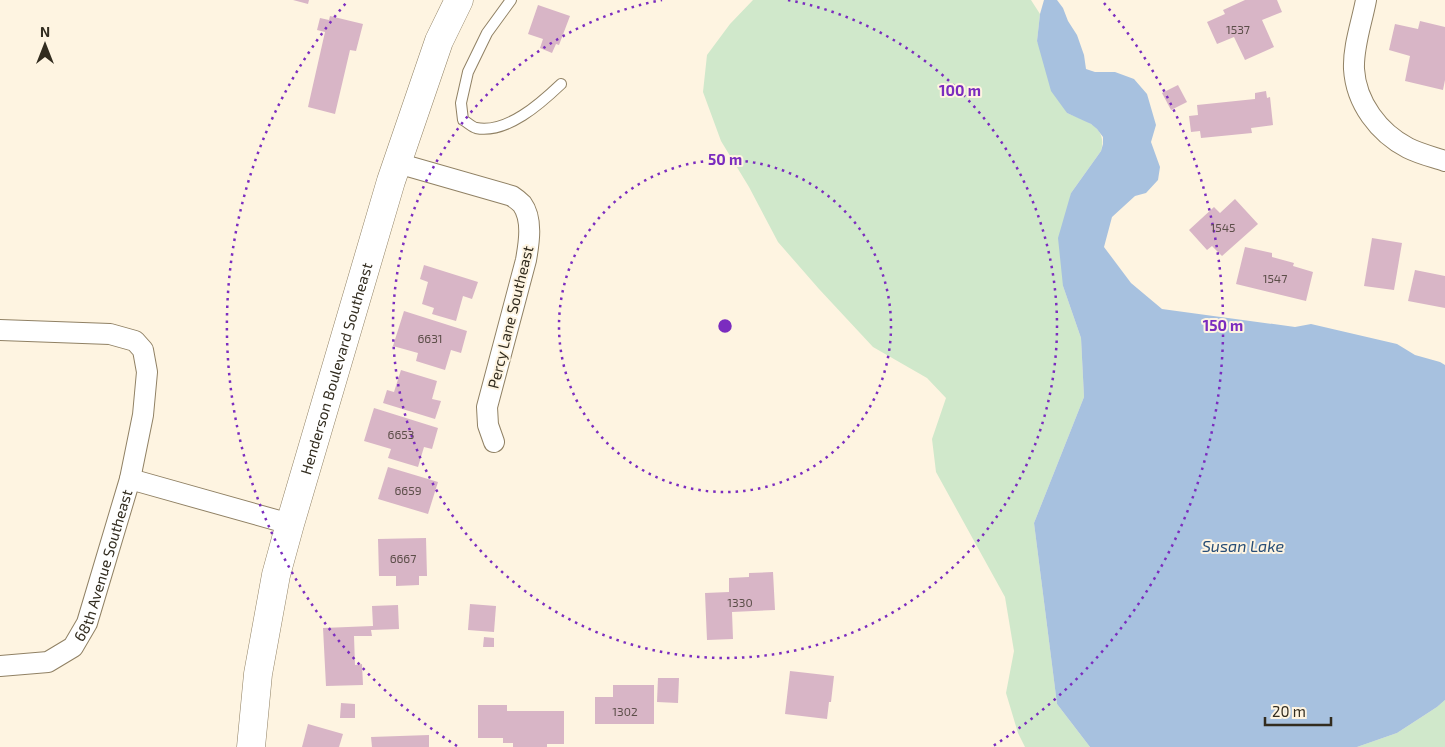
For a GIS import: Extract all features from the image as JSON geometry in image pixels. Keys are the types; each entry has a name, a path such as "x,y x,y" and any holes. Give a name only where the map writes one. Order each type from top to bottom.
{"street":[{"name":"Henderson Boulevard Southeast","path":"251,747 258,674 276,575 290,524 397,163 440,41 460,0"},
{"path":"1366,0 1354,67 1356,85 1362,100 1369,114 1380,128 1394,140 1410,149 1445,161"},
{"name":"Percy Lane Southeast","path":"397,163 512,196 522,205 528,220 530,238 526,260 487,407 488,426 494,442"},
{"path":"0,330 110,334 135,341 144,350 146,372 143,415 130,479"},
{"name":"68th Avenue Southeast","path":"0,666 48,662 73,646 87,622 130,479 290,524"}],"lane":[{"path":"510,0 487,33 468,72 461,102 463,120 475,128 492,128 519,119 543,101 561,84"}],"green space":[{"path":"753,0 1031,0 1040,14 1037,41 1067,113 1088,122 1098,130 1101,136 1101,151 1071,193 1063,286 1081,338 1084,397 1034,523 1057,704 1090,747 1025,747 1018,733 1006,693 1014,651 1005,597 936,472 932,439 946,398 927,378 873,347 819,289 778,242 749,187 721,141 703,92 707,55 730,24"},
{"path":"1445,700 1445,747 1357,747 1397,733"}],"water":[{"name":"Susan Lake","path":"1044,0 1057,0 1063,8 1068,21 1077,35 1084,55 1086,69 1095,72 1115,72 1134,79 1147,94 1156,125 1151,142 1160,167 1158,180 1146,193 1135,196 1112,217 1104,247 1131,283 1162,309 1295,327 1311,324 1397,344 1415,355 1445,365 1445,700 1397,733 1357,747 1090,747 1057,704 1034,523 1084,397 1081,338 1063,286 1058,238 1071,193 1101,151 1103,137 1091,124 1067,113 1051,91 1037,41 1040,14"}],"building":[{"path":"293,0 309,0 308,4"},
{"path":"1245,0 1277,0 1282,12 1262,20 1274,47 1245,60 1234,37 1217,44 1207,22 1225,14 1223,10"},
{"path":"538,5 570,16 559,45 556,44 552,53 540,48 543,39 528,34"},
{"path":"330,16 363,24 356,51 350,50 335,114 308,107 325,32 317,30 320,18 329,20"},
{"path":"1420,21 1445,27 1445,80 1443,90 1405,81 1410,56 1389,50 1395,24 1418,29"},
{"path":"1178,85 1187,102 1171,110 1162,93"},
{"path":"1266,91 1267,98 1270,97 1273,125 1251,128 1252,133 1201,138 1200,131 1191,132 1189,116 1198,115 1197,105 1255,99 1255,93"},
{"path":"1235,199 1258,224 1222,256 1212,246 1207,250 1189,230 1214,207 1220,213"},
{"path":"1372,238 1402,243 1394,290 1364,286"},
{"path":"1245,247 1272,253 1272,257 1294,263 1293,266 1313,272 1306,301 1236,284"},
{"path":"424,265 478,282 472,299 463,296 456,321 432,314 434,308 422,304 428,282 420,279"},
{"path":"1415,270 1445,276 1445,308 1408,301"},
{"path":"404,311 467,331 461,353 451,350 445,370 416,361 418,353 393,346"},
{"path":"401,370 437,381 432,399 441,401 435,419 383,403 387,390 394,392"},
{"path":"374,408 438,428 432,449 424,447 418,467 388,458 391,449 364,441"},
{"path":"388,467 438,482 428,514 378,499"},
{"path":"426,538 427,576 419,576 419,585 396,586 396,576 379,576 378,539"},
{"path":"773,572 775,610 732,612 733,639 707,640 705,593 729,592 729,578 749,577 749,573"},
{"path":"470,604 496,606 494,632 468,630"},
{"path":"398,605 399,629 371,630 372,636 354,636 355,665 362,664 363,685 326,686 323,628 373,626 372,606"},
{"path":"484,637 494,638 494,647 483,647"},
{"path":"790,671 834,676 827,719 785,714"},
{"path":"658,678 679,678 678,703 657,702"},
{"path":"613,685 654,685 654,724 595,724 595,697 613,697"},
{"path":"341,703 355,704 355,718 340,718"},
{"path":"478,705 507,705 507,711 564,711 564,744 547,744 547,747 513,747 513,743 503,743 503,738 478,738"},
{"path":"308,724 343,734 339,747 302,747"},
{"path":"429,735 429,747 372,747 371,737"}]}
